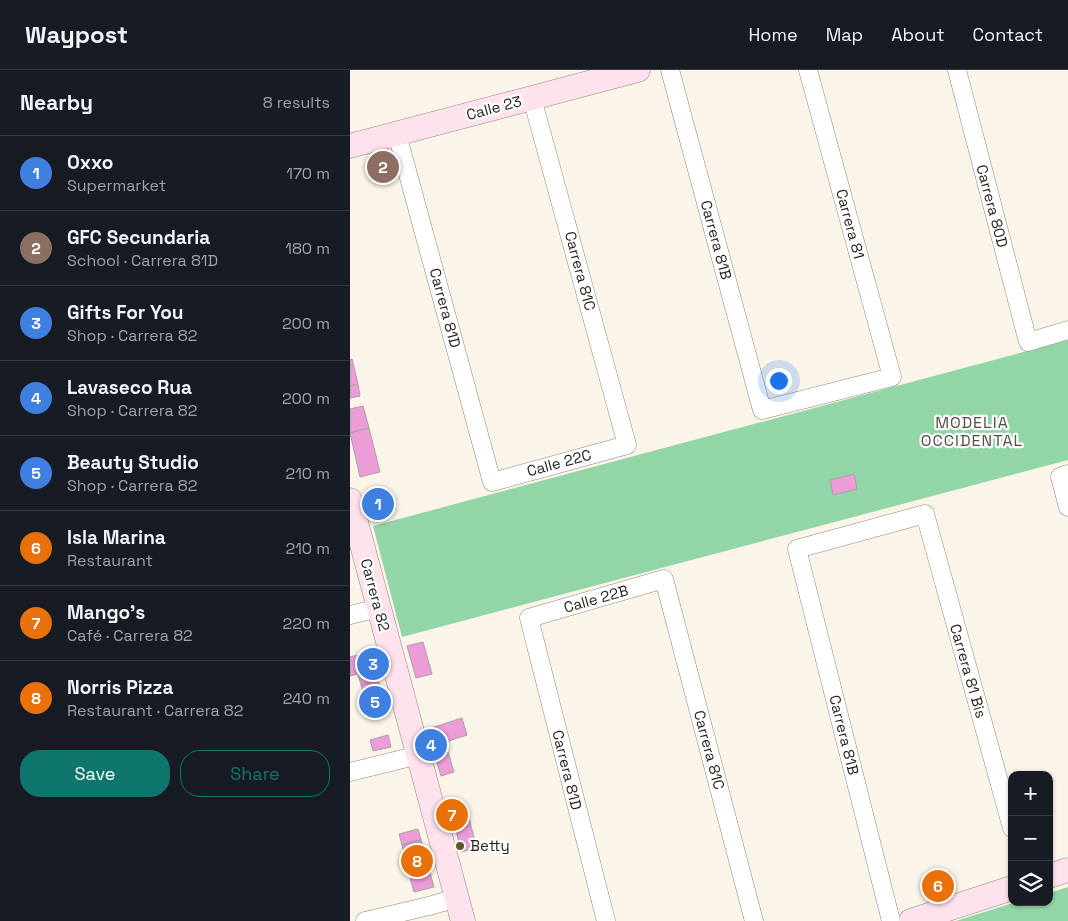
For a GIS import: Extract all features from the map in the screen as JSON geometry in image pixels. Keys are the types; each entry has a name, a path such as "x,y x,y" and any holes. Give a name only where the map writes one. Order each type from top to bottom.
{"street":[{"name":"Calle 23","path":"350,146 638,70"},
{"name":"Carrera 81B","path":"670,70 762,410 892,377"},
{"name":"Carrera 81","path":"808,70 892,377"},
{"name":"Carrera 80D","path":"957,70 1028,342 1068,330"},
{"name":"Carrera 81C","path":"532,98 627,445"},
{"name":"Carrera 81D","path":"397,134 492,482"},
{"name":"Calle 22C","path":"492,482 627,445"},
{"path":"1064,476 1068,507"},
{"name":"Carrera 82","path":"350,500 463,921"},
{"name":"Carrera 81B","path":"891,921 796,549 924,514"},
{"name":"Carrera 81 Bis","path":"924,514 1009,816"},
{"name":"Carrera 81C","path":"664,579 754,921"},
{"name":"Calle 22B","path":"529,618 664,579"},
{"path":"350,615 379,608"},
{"name":"Carrera 81D","path":"529,618 606,921"},
{"path":"350,772 419,755"},
{"path":"1053,875 1068,870"},
{"path":"911,921 1008,889"},
{"path":"365,921 457,898"}],"green space":[{"path":"1068,340 1068,460 402,637 373,526"},
{"path":"1068,887 1068,921 956,921 1008,905 1053,906 1053,892"}],"building":[{"path":"352,359 358,384 350,386 350,360"},
{"path":"358,384 360,396 350,398 350,386"},
{"path":"363,406 369,428 350,433 350,409"},
{"path":"369,428 380,472 360,477 350,433"},
{"path":"854,474 857,489 833,495 830,480"},
{"path":"384,492 390,512 371,517 366,497"},
{"path":"423,642 432,674 416,678 407,646"},
{"path":"370,652 375,669 350,676 350,657"},
{"path":"375,669 378,680 361,685 358,674"},
{"path":"378,680 381,693 365,698 361,685"},
{"path":"381,693 385,706 369,711 365,698"},
{"path":"462,718 467,735 433,746 428,729"},
{"path":"388,735 391,747 373,751 370,740"},
{"path":"443,748 444,753 435,755 434,751"},
{"path":"448,752 454,772 441,776 435,756"},
{"path":"466,804 471,826 456,830 450,808"},
{"path":"471,826 477,848 461,852 456,830"},
{"path":"418,829 421,840 402,845 399,834"},
{"path":"421,840 425,852 405,857 402,845"},
{"path":"425,852 428,865 408,870 405,857"},
{"path":"428,865 434,887 414,892 408,870"}],"place":[{"name":"GFC Secundaria","path":"383,167"},
{"name":"Oxxo","path":"378,504"},
{"name":"Gifts For You","path":"373,664"},
{"name":"Beauty Studio","path":"375,702"},
{"name":"Lavaseco Rua","path":"431,745"},
{"name":"Mango's","path":"452,815"},
{"name":"Betty","path":"460,846"},
{"name":"Norris Pizza","path":"417,861"},
{"name":"Isla Marina","path":"938,886"}],"district":[{"name":"MODELIA OCCIDENTAL","path":"972,431"}]}
